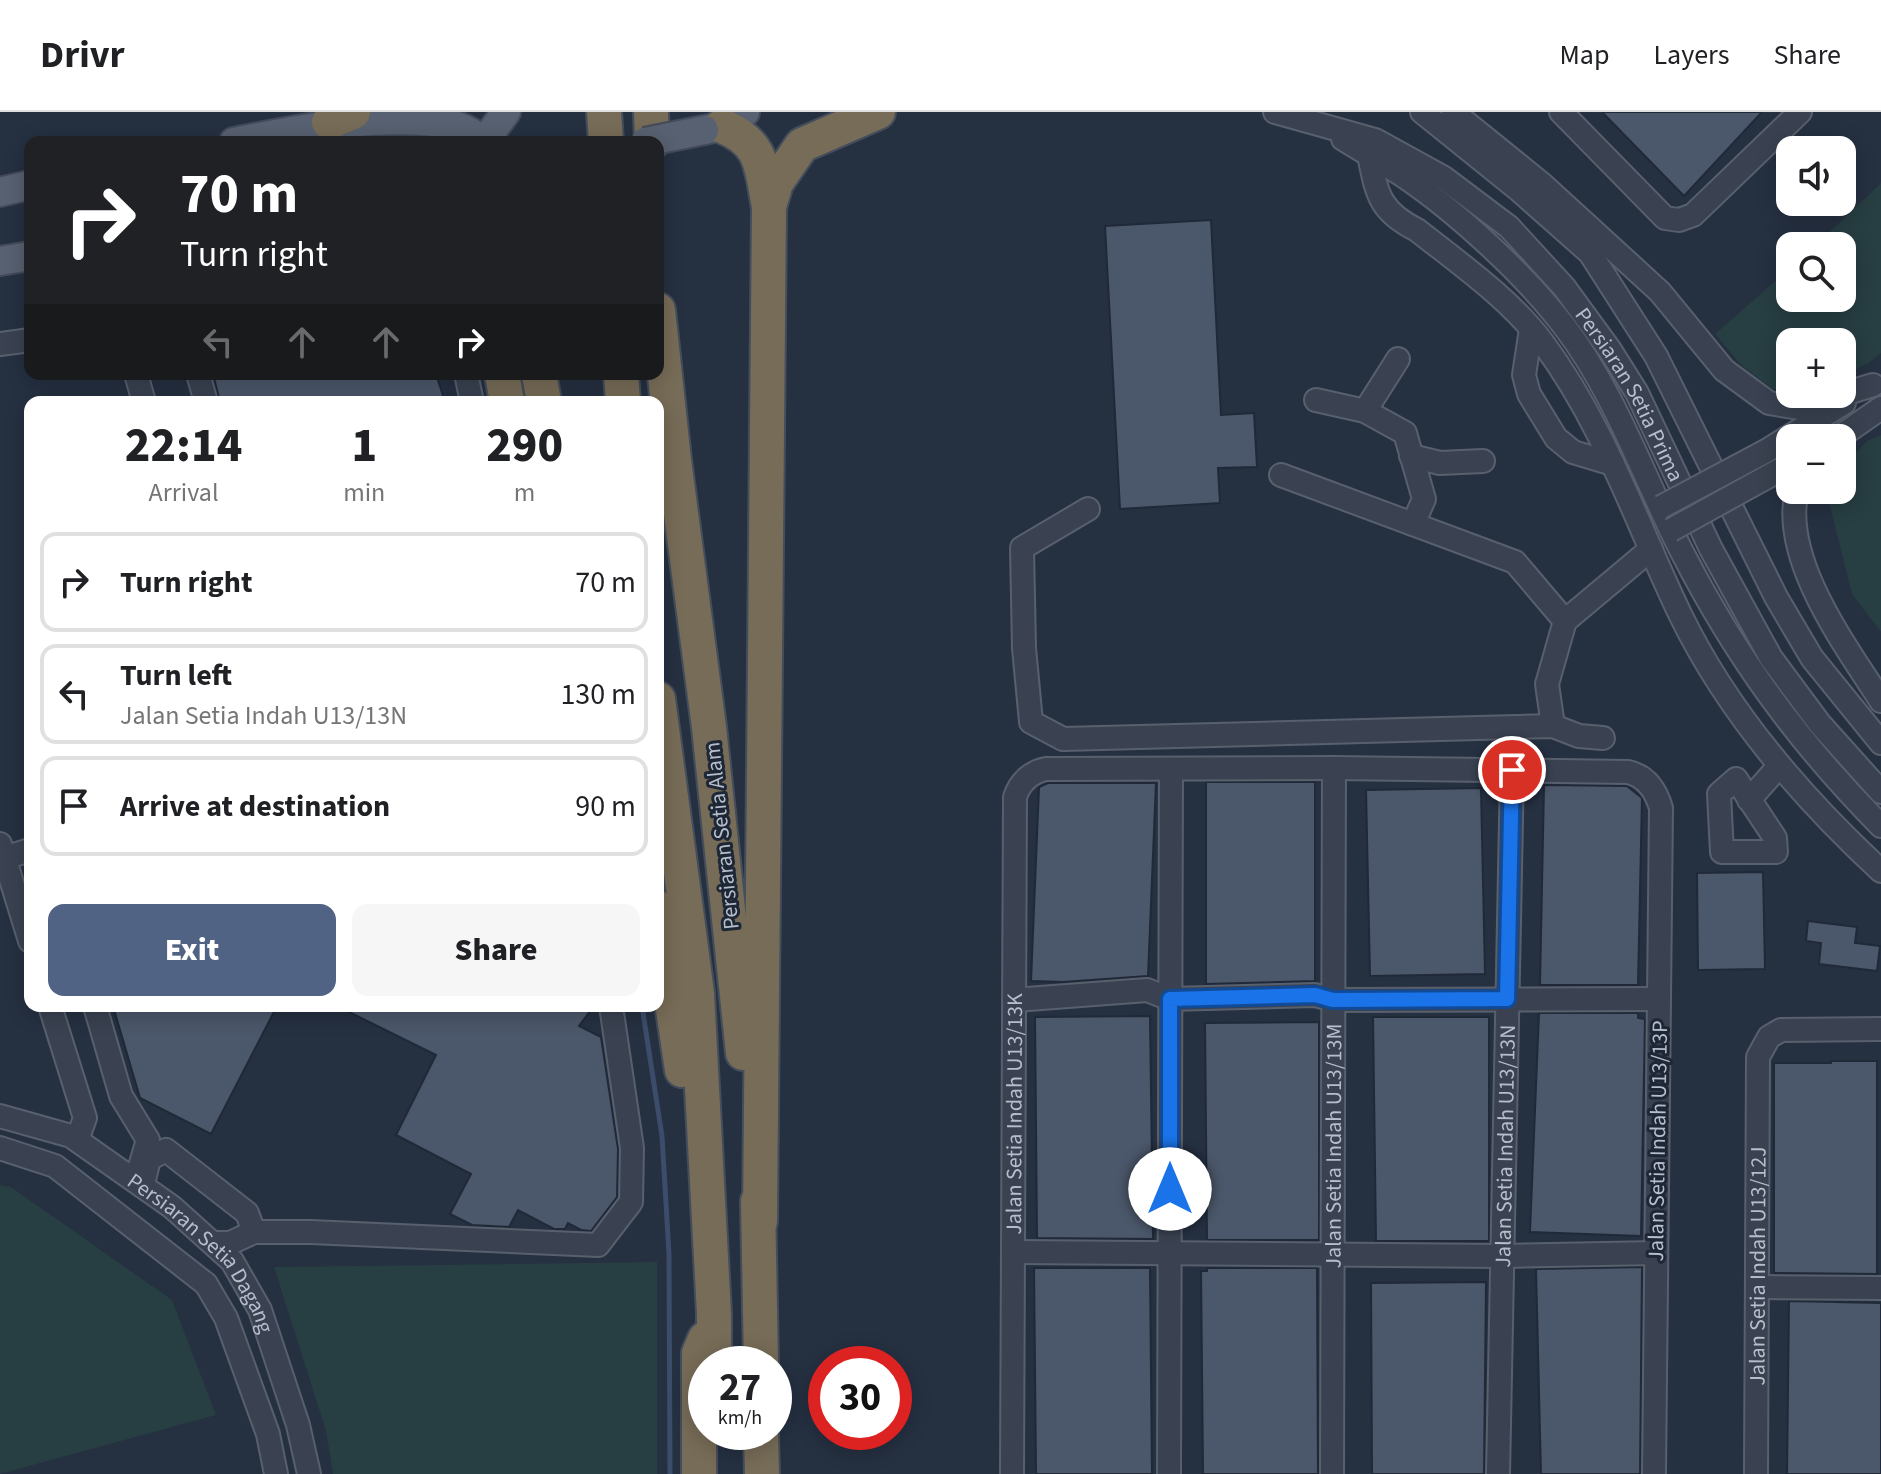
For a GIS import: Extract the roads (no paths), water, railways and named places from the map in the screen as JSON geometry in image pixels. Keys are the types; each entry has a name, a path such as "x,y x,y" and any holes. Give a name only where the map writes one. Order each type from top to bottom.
{"highway":[{"path":"604,112 606,136"},
{"path":"651,112 652,136"},
{"path":"769,207 776,183 802,145 878,112"},
{"path":"724,123 750,141 760,160 769,207 760,1221"},
{"name":"Persiaran Setia Alam","path":"664,366 709,727 760,1221 761,1346"},
{"name":"Persiaran Setia Alam","path":"664,744 697,993 714,1346"},
{"path":"664,952 714,1314 699,1353 699,1474"},
{"path":"714,1450 714,1474"},
{"path":"761,1450 762,1474"}],"main road":[{"path":"489,136 506,112"},
{"path":"260,136 341,117 397,116 433,119 458,126 475,136"},
{"path":"664,137 724,123"},
{"path":"0,192 24,186"},
{"path":"0,261 24,257"}],"street":[{"name":"Persiaran Setia Prima","path":"1275,112 1375,140 1444,178 1509,227 1564,287 1637,393 1717,561 1771,658 1820,724 1881,792"},
{"name":"Persiaran Setia Prima","path":"1422,112 1520,191 1590,253 1656,356 1776,597 1812,658 1881,743"},
{"path":"1453,112 1542,184 1660,292 1724,370 1769,403 1799,408 1877,383"},
{"path":"1561,112 1665,218 1679,220 1693,215 1800,112"},
{"path":"1323,125 1407,178 1462,223 1517,272 1565,327 1611,399 1671,530 1724,631 1810,750 1881,826"},
{"path":"1369,155 1384,209 1452,258 1508,305 1531,329 1578,394 1682,617 1708,663 1751,730 1779,766 1881,871"},
{"path":"1531,329 1524,375 1529,394 1556,438 1573,452 1613,464"},
{"path":"0,344 24,341"},
{"path":"1365,411 1398,359"},
{"path":"1661,507 1766,451 1877,383"},
{"path":"1316,400 1365,411 1405,433 1424,499 1413,524"},
{"path":"1856,425 1881,408"},
{"path":"1411,456 1440,463 1483,461"},
{"path":"1671,530 1776,472"},
{"path":"1281,475 1515,562 1565,621"},
{"path":"1797,504 1797,538 1814,588 1881,701"},
{"path":"1088,509 1022,548 1024,648 1031,722 1063,739 1553,726 1579,736 1603,738"},
{"path":"1553,726 1547,684 1565,621 1651,549"},
{"path":"1749,800 1779,766"},
{"name":"Jalan Setia Indah U13/13M","path":"1332,1474 1334,768"},
{"name":"Jalan Setia Indah U13/13K","path":"1012,1474 1015,797 1018,787 1026,779 1046,769 1171,769"},
{"path":"1169,1474 1171,769 1512,770"},
{"name":"Jalan Setia Indah U13/13P","path":"1512,770 1638,774 1654,791 1661,808 1654,1474"},
{"name":"Jalan Setia Indah U13/13N","path":"1498,1474 1512,770"},
{"path":"24,850 2,851 24,922"},
{"path":"1014,1000 1147,990 1170,999 1315,995 1333,1000 1659,999"},
{"path":"52,1012 85,1118 77,1140"},
{"path":"97,1012 121,1096 148,1140 140,1183"},
{"path":"214,1243 230,1243 254,1232 598,1245 631,1202 632,1148 612,1012"},
{"name":"Jalan Setia Indah U13/12J","path":"1756,1474 1758,1057 1769,1037 1781,1030 1881,1029"},
{"name":"Persiaran Setia Dagang","path":"0,1116 71,1136 140,1183 232,1261 260,1310 298,1425 309,1474"},
{"name":"Persiaran Setia Dagang","path":"0,1148 55,1166 206,1284 226,1318 268,1434 270,1472"},
{"path":"140,1183 149,1159 166,1150 247,1213 254,1232"},
{"path":"232,1261 243,1247 259,1239 311,1239 344,1235"},
{"path":"1013,1252 1502,1256 1656,1253"},
{"path":"1757,1287 1881,1288"}],"waterway":[{"path":"643,1012 662,1136 669,1254 670,1474"}]}
